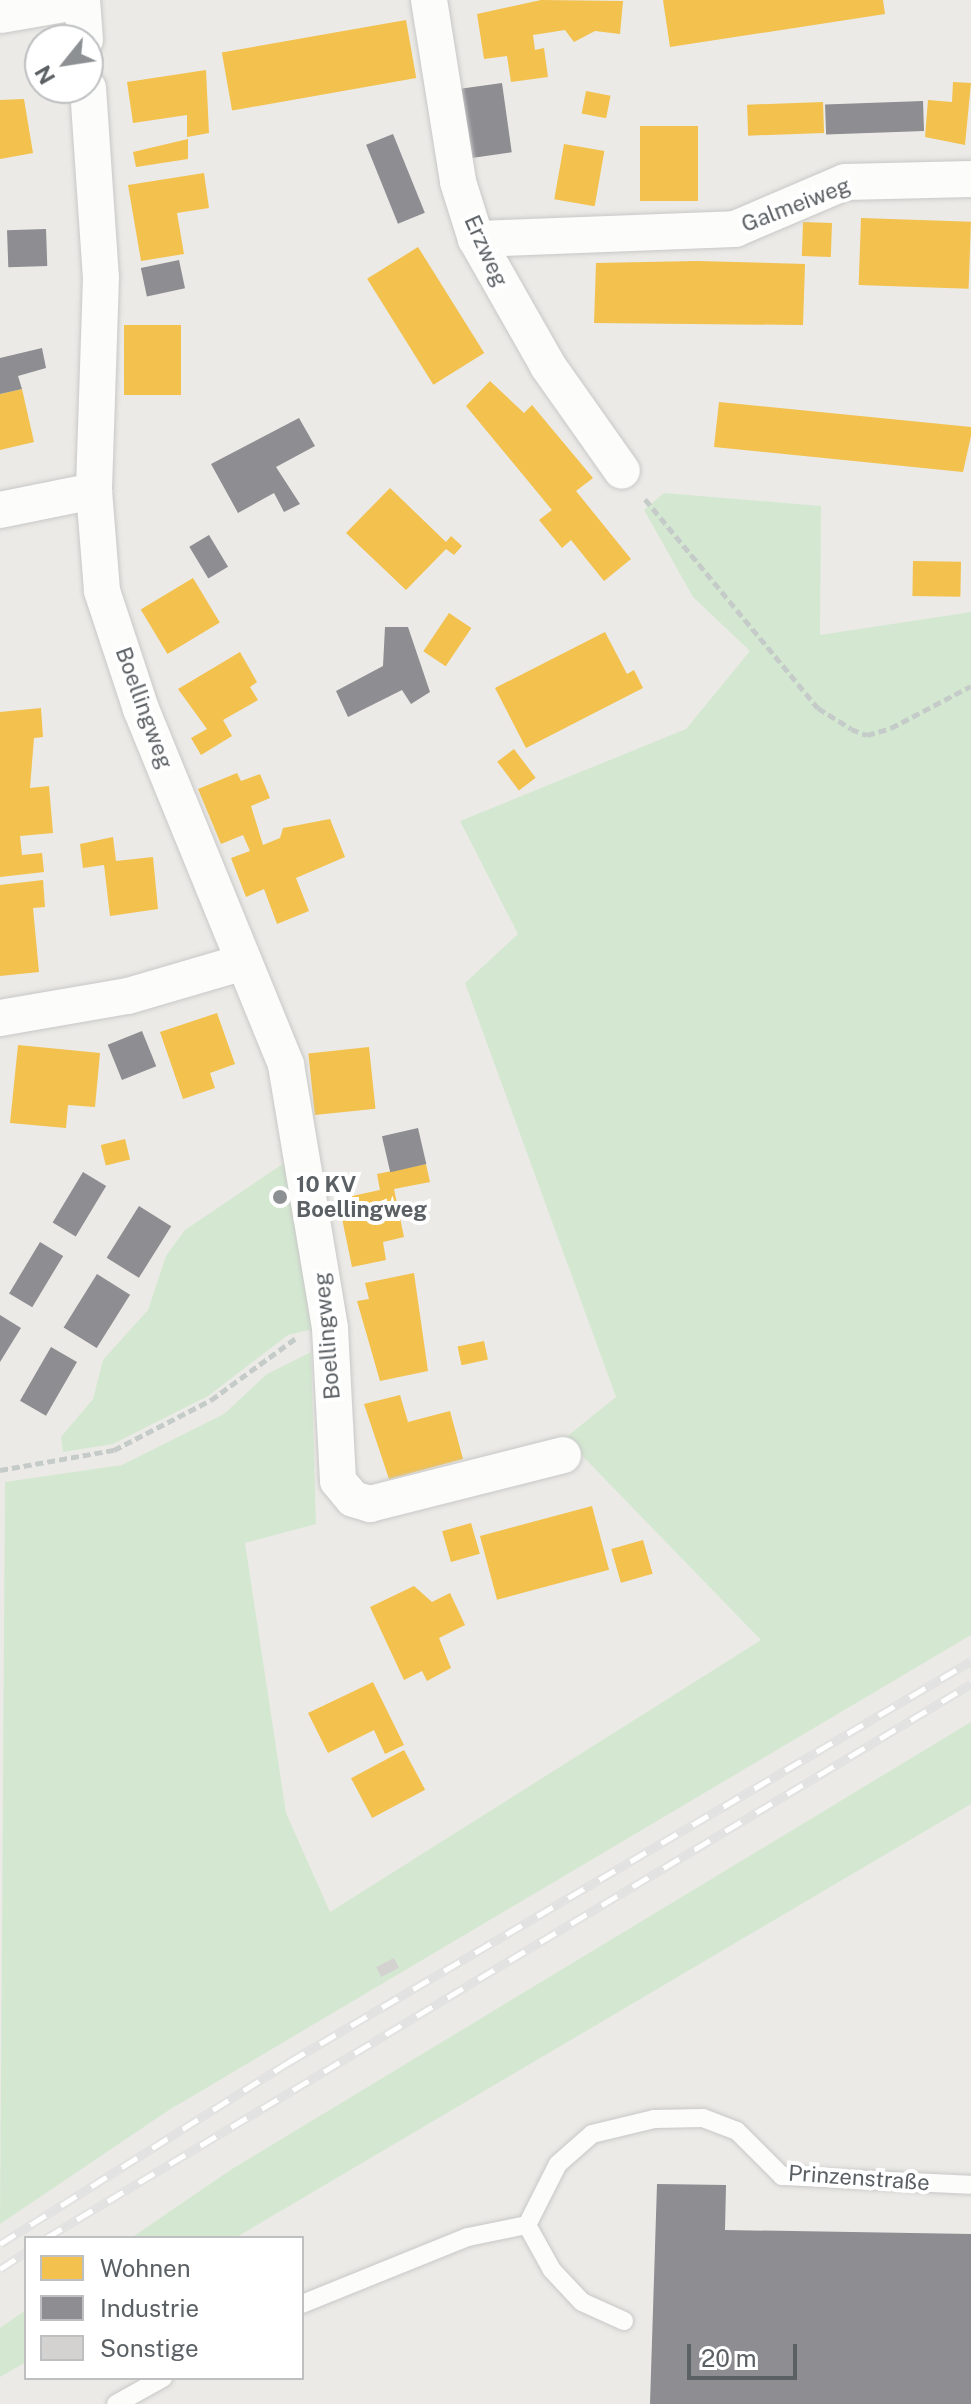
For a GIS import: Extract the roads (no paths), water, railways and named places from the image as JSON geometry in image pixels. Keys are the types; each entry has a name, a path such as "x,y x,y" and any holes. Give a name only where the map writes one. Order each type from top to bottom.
{"main road":[{"path":"0,11 63,0"}],"street":[{"path":"82,0 84,24"},
{"name":"Erzweg","path":"429,0 458,182 476,239 548,366 622,471"},
{"name":"Boellingweg","path":"89,104 101,277 94,491 102,591 141,709 286,1065 330,1328 336,1463 353,1499 383,1501 563,1455"},
{"name":"Galmeiweg","path":"476,239 735,229 845,182 971,179"},
{"path":"0,510 94,491"},
{"path":"0,1018 128,996 244,962"}],"lane":[{"name":"Prinzenstraße","path":"527,2225 558,2164 592,2134 654,2119 703,2118 737,2131 782,2176 971,2185"},
{"path":"304,2303 468,2237 527,2225 552,2270 582,2302 624,2321"},
{"path":"116,2404 159,2380"}],"railway":[{"path":"0,2244 289,2062 971,1661"},
{"path":"49,2236 971,1684"},
{"path":"0,2269 24,2253"}],"place":[{"name":"10 KV Boellingweg","path":"280,1197"}]}
